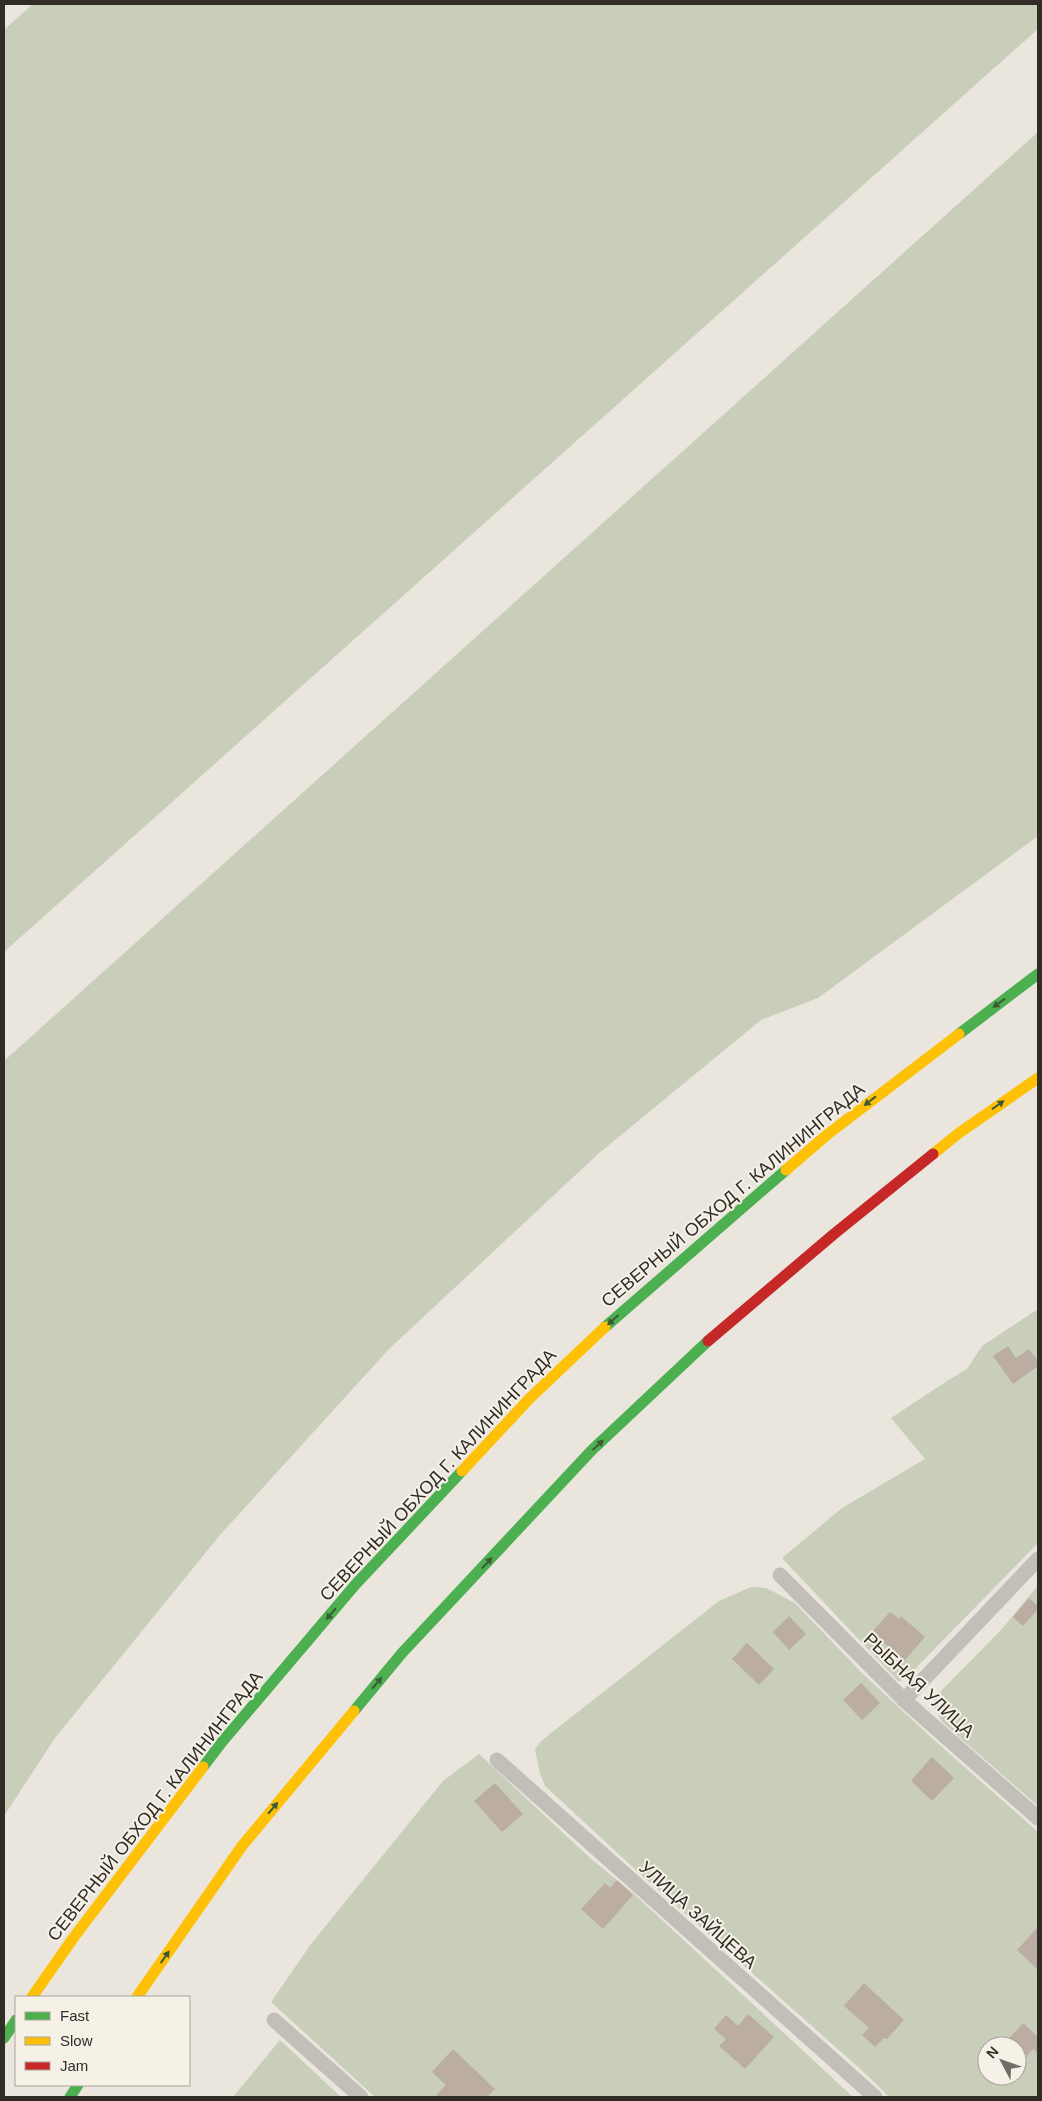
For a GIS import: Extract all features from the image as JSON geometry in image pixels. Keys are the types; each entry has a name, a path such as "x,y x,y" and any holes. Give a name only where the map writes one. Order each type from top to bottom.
{"highway":[{"name":"СЕВЕРНЫЙ ОБХОД Г. КАЛИНИНГРАДА","path":"33,1996 74,1937 222,1742 355,1585 530,1398 630,1304 828,1134 1038,974"},
{"path":"138,1996 242,1846 402,1654 592,1450 708,1341 834,1234 959,1132 1038,1078"},
{"path":"4,2038 15,2022"},
{"path":"70,2097 77,2086"}],"lane":[{"path":"904,1700 1038,1558"},
{"name":"РЫБНАЯ УЛИЦА","path":"780,1575 904,1700 1038,1818"},
{"name":"УЛИЦА ЗАЙЦЕВА","path":"496,1760 874,2097"},
{"path":"274,2020 361,2097"}],"green space":[{"path":"33,4 1038,4 1038,29 4,952 4,30"},
{"path":"1038,132 1038,836 818,998 761,1020 598,1154 389,1349 220,1535 55,1738 4,1816 4,1061"},
{"path":"1038,1309 1038,1543 911,1673 899,1682 782,1558 842,1508 925,1459 891,1418 967,1369 982,1346"},
{"path":"1038,1585 1038,1806 942,1722 933,1704 935,1697 1002,1629"},
{"path":"751,1587 766,1588 795,1603 862,1673 1038,1832 1038,2097 889,2097 866,2074 637,1871 545,1786 540,1774 535,1749 541,1741 719,1601"},
{"path":"479,1754 590,1858 634,1894 853,2097 375,2097 271,2002 311,1944 443,1781"},
{"path":"280,2040 341,2097 233,2097"}],"building":[{"path":"1008,1346 1016,1358 1029,1349 1038,1361 1038,1366 1013,1384 993,1356"},
{"path":"1029,1598 1038,1606 1038,1609 1023,1626 1013,1617"},
{"path":"890,1612 899,1619 901,1616 925,1637 904,1661 872,1632"},
{"path":"789,1616 806,1634 789,1650 773,1632"},
{"path":"747,1643 774,1669 759,1685 732,1659"},
{"path":"861,1683 880,1703 862,1720 843,1700"},
{"path":"932,1757 954,1778 932,1801 911,1781"},
{"path":"495,1783 523,1814 502,1832 474,1801"},
{"path":"617,1880 633,1895 603,1929 581,1909 605,1883 610,1888"},
{"path":"1038,1927 1038,1970 1017,1950"},
{"path":"864,1983 904,2020 887,2039 884,2038 875,2047 862,2035 869,2028 844,2006"},
{"path":"748,2014 774,2037 745,2069 719,2046 726,2039 714,2029 726,2015 738,2026"},
{"path":"1023,2023 1038,2037 1038,2053 1033,2049 1027,2056 1027,2036 1011,2036"},
{"path":"453,2049 495,2089 487,2097 439,2097 436,2095 446,2085 432,2072"}],"traffic: fast":[{"path":"959,1034 1038,974"},
{"path":"605,1327 786,1170"},
{"path":"354,1711 402,1653 592,1450 708,1341"},
{"path":"203,1767 355,1585 462,1471"},
{"path":"4,2038 15,2022"},
{"path":"70,2097 77,2086"}],"traffic: slow":[{"path":"786,1170 828,1134 959,1034"},
{"path":"933,1154 959,1133 1038,1078"},
{"path":"462,1471 530,1398 605,1327"},
{"path":"138,1996 242,1846 354,1711"},
{"path":"33,1996 74,1937 203,1767"}],"traffic: jam":[{"path":"708,1341 834,1234 933,1154"}]}
